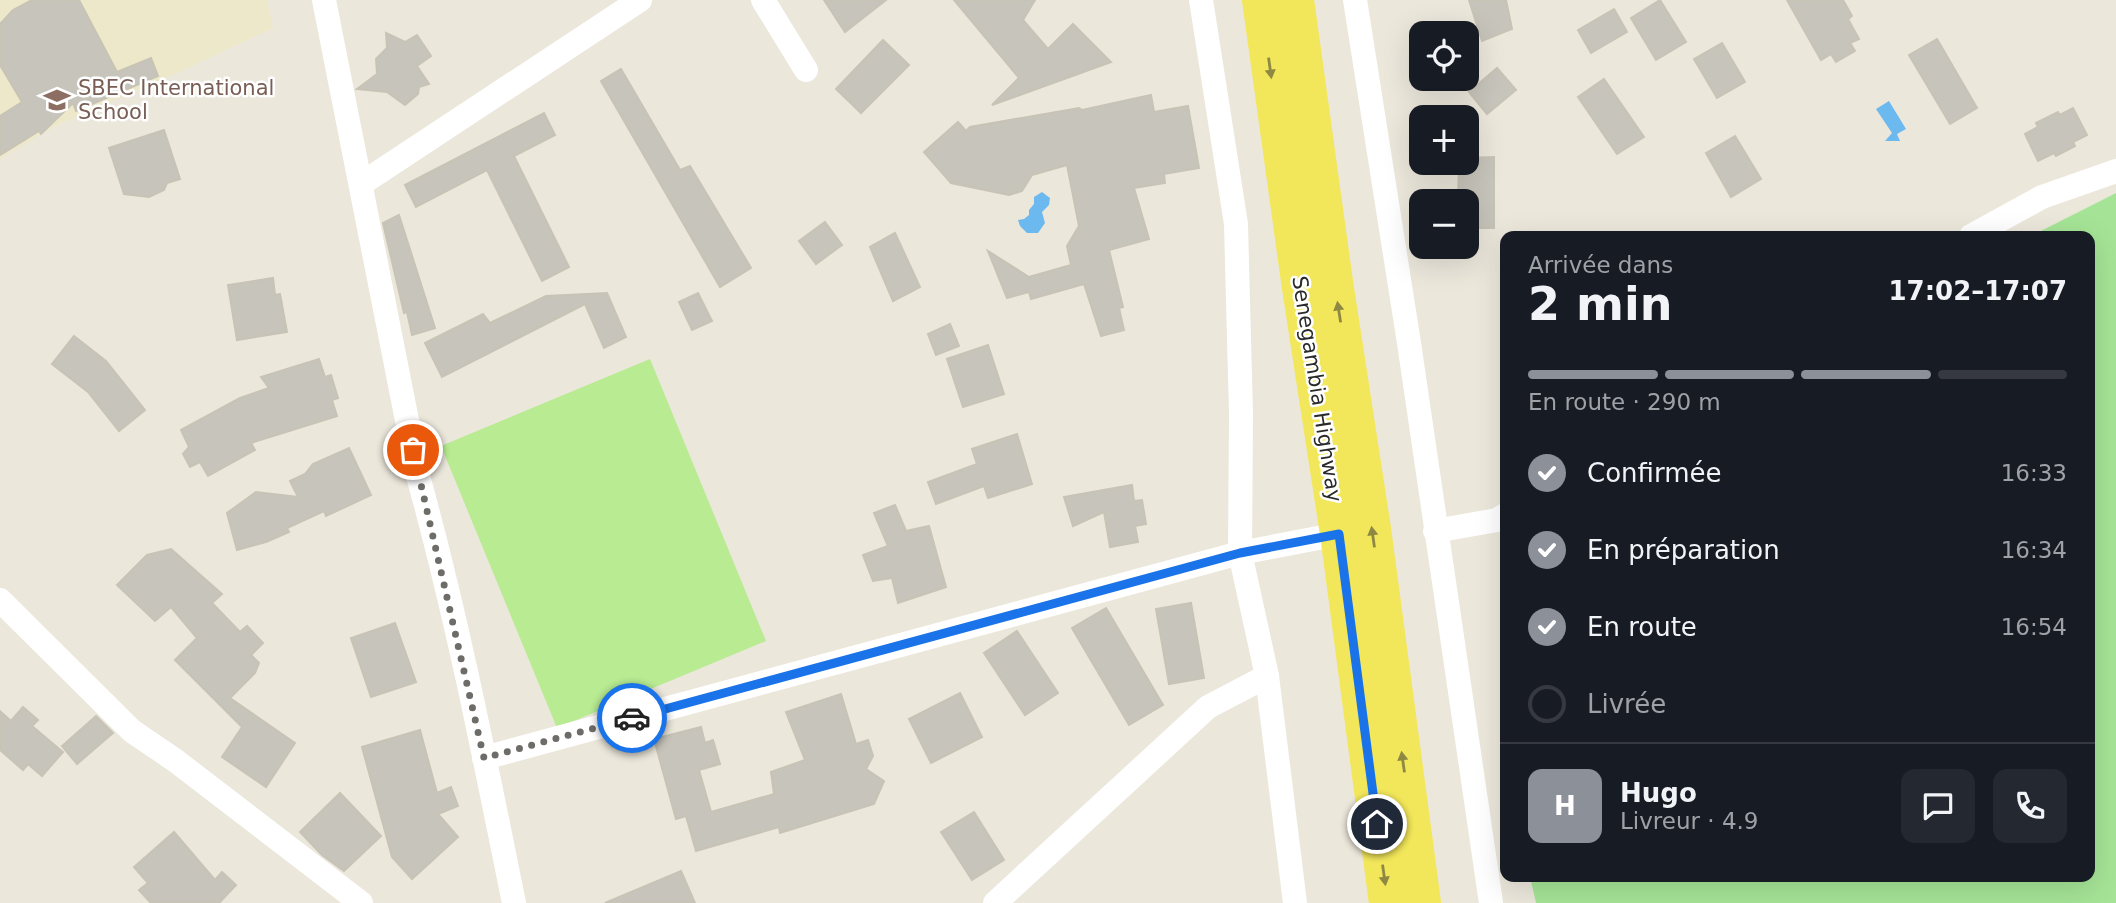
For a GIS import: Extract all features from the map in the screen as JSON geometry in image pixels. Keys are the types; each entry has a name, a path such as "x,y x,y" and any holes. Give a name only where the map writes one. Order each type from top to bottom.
{"main road":[{"name":"Senegambia Highway","path":"1261,0 1339,534 1388,903"},
{"name":"Senegambia Highway","path":"1295,0 1372,529 1422,903"}],"street":[{"path":"324,0 418,476 433,529 514,903"},
{"path":"361,184 640,0"},
{"path":"763,0 806,70"},
{"path":"1201,0 1236,224 1241,414 1240,553 1267,676 1294,903"},
{"path":"1355,0 1409,343 1491,903"},
{"path":"1979,231 2042,197 2116,171"},
{"path":"1435,531 1500,518"},
{"path":"484,758 1240,553 1339,534"},
{"path":"0,600 132,731 176,761 361,903"},
{"path":"995,903 1208,707 1267,676"}],"shaded area":[{"name":"SBEC International School","path":"0,0 267,0 273,28 55,126 0,159"}],"green space":[{"path":"2116,193 2116,903 1536,903 1531,882 2095,882 2095,231 2041,231"},
{"path":"650,359 766,641 557,728 441,446"}],"water":[{"path":"1889,101 1906,129 1897,134 1900,141 1885,141 1892,133 1876,109"},
{"path":"1042,192 1050,198 1049,205 1042,212 1045,223 1038,233 1027,233 1018,220 1029,215 1034,197"}],"building":[{"path":"32,0 79,0 117,72 151,58 158,76 76,111 73,103 41,134 39,131 0,155 0,116 22,102 0,65 0,24 13,10"},
{"path":"824,0 886,0 845,32"},
{"path":"954,0 1035,0 1023,20 1048,49 1073,24 1111,62 992,105 1019,78"},
{"path":"1469,0 1506,0 1512,29 1482,41 1479,21 1476,21"},
{"path":"1660,0 1686,42 1656,60 1631,18"},
{"path":"1787,0 1843,0 1852,16 1848,19 1859,39 1850,43 1855,51 1836,62 1831,54 1821,60"},
{"path":"1614,9 1627,32 1591,53 1578,30"},
{"path":"386,33 405,42 417,35 431,56 417,66 429,84 419,87 418,94 405,105 387,92 357,89 377,74 376,59 387,48"},
{"path":"1937,39 1977,108 1950,124 1909,55"},
{"path":"883,40 909,65 861,113 836,89"},
{"path":"1722,43 1745,82 1717,98 1694,59"},
{"path":"1497,68 1516,90 1487,114 1469,92 1479,91 1479,83"},
{"path":"621,69 680,170 690,166 751,268 720,287 601,81"},
{"path":"1604,79 1644,137 1617,154 1578,97"},
{"path":"1151,95 1154,112 1188,106 1199,168 1164,174 1165,183 1134,188 1149,239 1109,250 1123,307 1119,308 1124,330 1101,336 1084,284 1031,299 1029,292 1007,298 988,251 1029,277 1071,265 1067,246 1079,226 1067,165 1032,175 1022,191 1009,195 951,183 924,152 958,122 966,131 970,127 1079,108 1082,110"},
{"path":"2073,108 2087,135 2073,142 2075,146 2056,156 2054,153 2038,161 2025,134 2038,127 2036,123"},
{"path":"544,113 555,135 514,156 569,267 542,281 487,170 416,207 405,185"},
{"path":"164,130 180,179 167,183 164,190 149,197 124,194 109,148"},
{"path":"1735,136 1761,179 1731,197 1706,153"},
{"path":"1494,157 1494,228 1479,228 1479,189 1458,189 1459,175 1479,175 1479,158"},
{"path":"399,215 435,328 412,335 407,312 404,313 383,223"},
{"path":"825,222 842,245 816,264 799,241"},
{"path":"895,233 920,287 893,301 870,247"},
{"path":"273,278 275,295 280,294 287,332 237,340 228,285"},
{"path":"607,293 626,337 604,348 585,304 442,377 425,343 483,314 490,323 546,296"},
{"path":"698,293 712,321 692,330 679,302"},
{"path":"950,324 959,346 936,355 928,334"},
{"path":"74,336 106,361 145,410 119,431 88,392 52,364"},
{"path":"988,345 1004,394 963,407 947,359"},
{"path":"319,359 325,377 331,375 338,398 332,400 337,416 251,443 255,450 208,476 200,462 190,467 183,454 189,447 181,430 240,398 269,388 261,377"},
{"path":"1017,434 1032,484 988,498 984,486 936,504 928,482 977,464 972,449"},
{"path":"349,448 371,495 326,516 324,511 287,528 289,532 266,542 237,550 227,513 256,492 298,497 290,481 305,474 313,464"},
{"path":"1132,485 1134,501 1142,500 1146,524 1135,526 1138,542 1110,547 1104,512 1073,526 1064,497"},
{"path":"895,505 906,531 929,526 946,587 898,603 892,578 873,581 863,555 888,546 874,513"},
{"path":"171,549 222,594 212,603 240,632 247,626 263,643 251,655 259,663 255,673 230,698 295,743 266,787 222,757 242,727 175,660 197,638 171,607 155,621 117,585 147,555"},
{"path":"1191,603 1204,678 1169,684 1156,609"},
{"path":"1106,608 1163,705 1129,725 1072,628"},
{"path":"395,623 416,682 371,697 351,638"},
{"path":"1017,631 1058,693 1025,715 984,653"},
{"path":"960,693 982,737 931,763 909,719"},
{"path":"841,694 856,744 868,740 873,756 866,769 884,781 874,804 780,833 779,827 696,851 686,816 676,819 654,739 701,727 705,743 713,740 720,764 699,770 711,812 774,794 771,772 805,760 786,712"},
{"path":"23,707 38,720 32,726 63,752 42,776 28,764 23,770 0,750 0,711 11,721"},
{"path":"96,716 113,733 77,764 62,746"},
{"path":"420,730 437,793 451,787 458,806 438,814 458,837 412,879 392,857 362,747"},
{"path":"340,793 381,836 344,871 322,855 300,832"},
{"path":"974,812 1004,860 972,880 941,832"},
{"path":"174,832 215,880 222,872 236,885 219,903 151,903 139,890 148,883 134,867"},
{"path":"681,871 695,903 605,903"}],"way so far":[{"path":"413,450 484,758 632,718"}],"place":[{"name":"SBEC International School","path":"57,100"}],"route":[{"path":"632,718 1240,553 1339,534 1377,824"}]}
